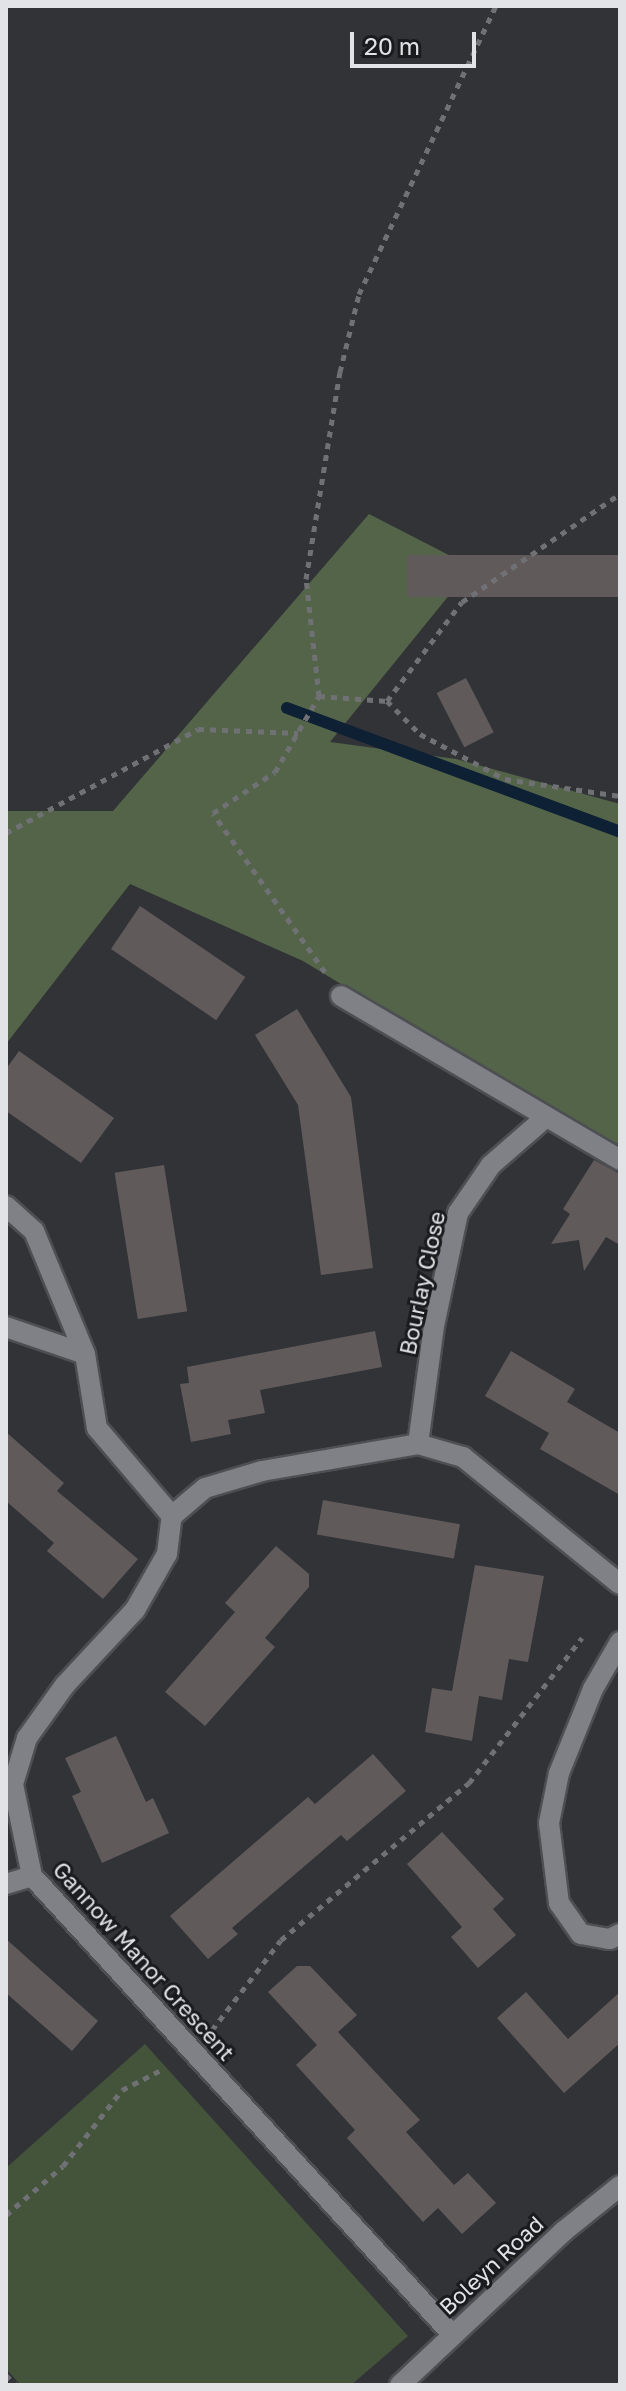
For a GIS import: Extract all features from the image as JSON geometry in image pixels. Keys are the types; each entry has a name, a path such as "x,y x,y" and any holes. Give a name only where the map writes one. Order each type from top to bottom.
{"street":[{"path":"341,996 620,1160"},
{"name":"Bourlay Close","path":"418,1444 434,1326 458,1213 491,1165 546,1117"},
{"path":"6,1206 34,1231 85,1354 97,1428 172,1516 205,1488 262,1471 418,1444 463,1457 620,1584"},
{"path":"6,1327 85,1354"},
{"name":"Gannow Manor Crescent","path":"172,1516 167,1554 135,1610 65,1685 27,1738 13,1784 32,1876 452,2334"},
{"path":"620,1642 593,1689 559,1773 549,1823 559,1903 581,1934 610,1939 620,1934"},
{"path":"6,1884 32,1876"},
{"name":"Boleyn Road","path":"400,2385 452,2334 620,2186"}],"path":[{"path":"341,996 213,813 275,772 319,696 306,579 340,372 359,294 496,6"},
{"path":"387,701 462,602 620,494"},
{"path":"319,696 387,701 420,734 505,779 620,796"},
{"path":"6,833 198,729 298,733"},
{"path":"6,2215 63,2166 122,2090 195,2053 281,1940 469,1783 592,1627"},
{"path":"6,2375 16,2385"}],"green space":[{"path":"369,514 472,567 330,742 456,759 620,804 620,1145 517,1091 303,961 130,884 6,1044 6,811 113,811"},
{"path":"145,2044 408,2336 351,2385 21,2385 6,2369 6,2168"}],"building":[{"path":"407,555 620,555 620,597 407,597"},
{"path":"466,678 494,732 464,747 437,693"},
{"path":"140,906 245,977 216,1020 111,949"},
{"path":"297,1009 351,1097 373,1268 321,1275 298,1105 255,1035"},
{"path":"19,1051 114,1118 81,1163 6,1111 6,1069"},
{"path":"594,1160 620,1174 620,1245 606,1237 584,1271 579,1240 551,1244 570,1214 563,1209"},
{"path":"164,1165 187,1311 138,1319 115,1173"},
{"path":"375,1331 382,1367 260,1390 265,1413 228,1420 231,1434 191,1442 180,1384 189,1383 187,1367"},
{"path":"511,1351 575,1389 567,1402 620,1433 620,1495 540,1449 549,1433 485,1396"},
{"path":"6,1432 64,1483 57,1491 138,1559 103,1599 47,1551 54,1543 6,1501"},
{"path":"323,1500 460,1524 454,1559 317,1534"},
{"path":"276,1546 309,1574 309,1587 265,1638 275,1647 205,1726 165,1692 235,1612 225,1603"},
{"path":"475,1565 544,1576 528,1662 509,1659 502,1700 479,1696 472,1741 425,1732 432,1688 452,1691"},
{"path":"116,1736 146,1802 153,1798 169,1833 102,1863 72,1796 81,1792 65,1758"},
{"path":"373,1754 406,1791 347,1841 341,1835 232,1928 238,1934 208,1959 170,1916 308,1797 315,1804"},
{"path":"442,1832 504,1899 493,1909 516,1935 478,1968 451,1937 462,1927 407,1864"},
{"path":"6,1939 98,2021 72,2051 6,1993"},
{"path":"297,1966 310,1966 357,2015 338,2032 420,2120 406,2132 454,2185 468,2173 496,2203 462,2234 438,2208 423,2222 347,2138 355,2130 296,2065 317,2045 268,1992"},
{"path":"526,1992 568,2039 620,1992 620,2043 564,2093 497,2018"}],"waterway":[{"path":"287,708 620,832"}]}
